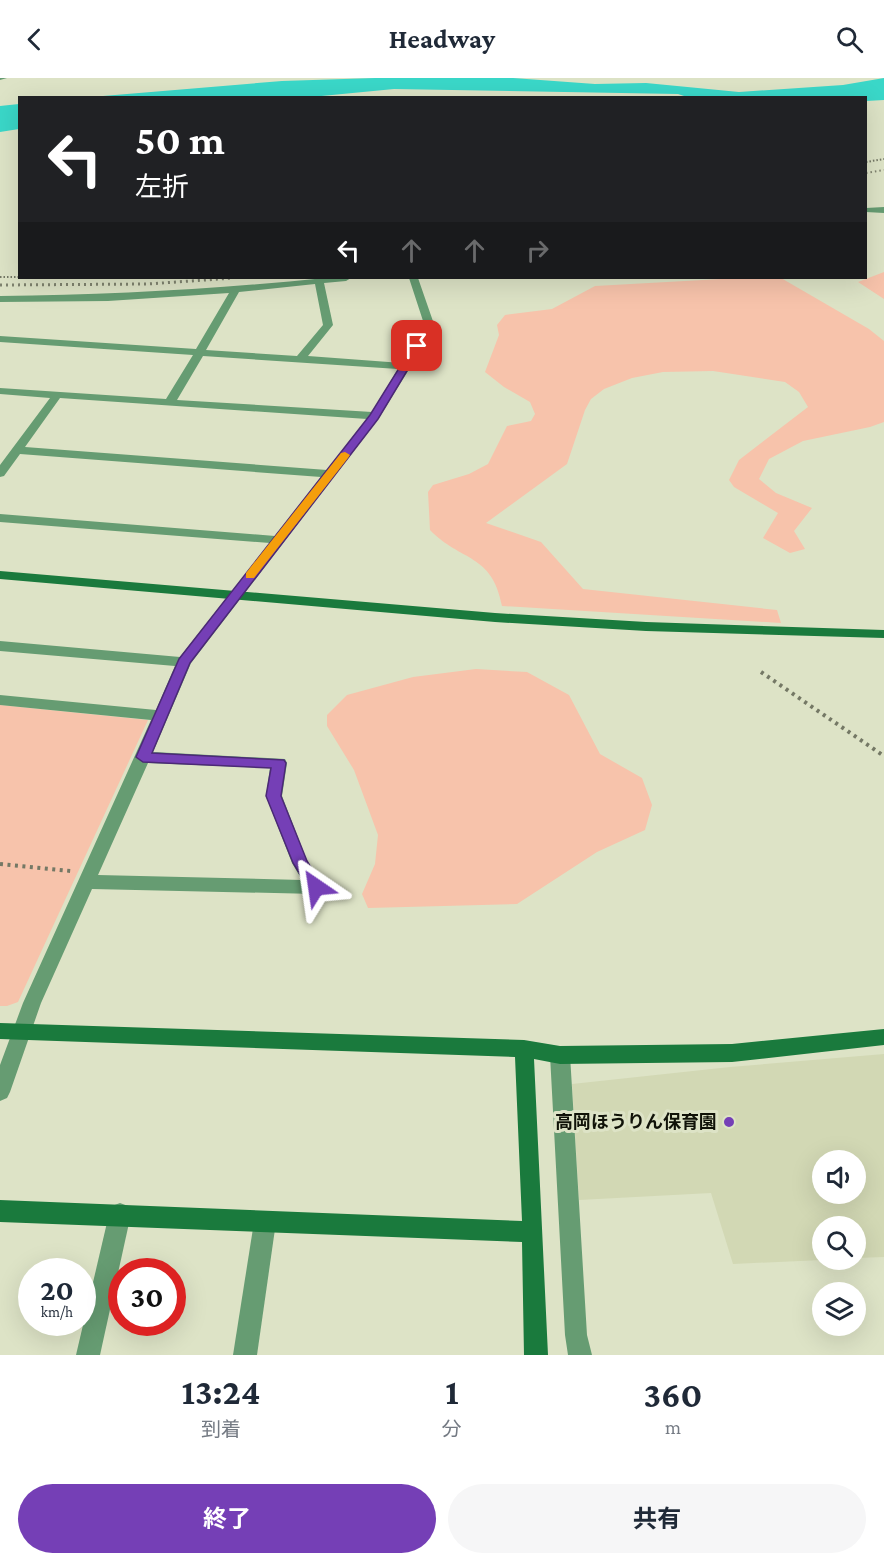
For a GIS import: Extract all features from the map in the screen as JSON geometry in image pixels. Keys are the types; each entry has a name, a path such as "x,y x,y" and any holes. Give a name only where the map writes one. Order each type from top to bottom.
{"street":[{"path":"867,210 884,210"},
{"path":"0,299 108,298 236,291 337,279"},
{"path":"0,1092 20,1033 184,662 375,416 430,327 413,279"},
{"path":"301,358 328,326 319,281"},
{"path":"170,402 236,291"},
{"path":"0,339 405,366"},
{"path":"0,391 375,416"},
{"path":"0,473 57,395"},
{"path":"16,450 330,474"},
{"path":"0,518 278,540"},
{"path":"0,575 566,622 700,629 884,634"},
{"path":"0,646 184,662"},
{"path":"0,700 160,716"},
{"path":"86,882 316,887 300,863 274,796 279,763 143,757"},
{"path":"0,1031 524,1049 560,1055 732,1053 884,1037"},
{"path":"524,1049 533,1232 536,1355"},
{"path":"560,1055 576,1335 580,1355"},
{"path":"0,1211 533,1232"},
{"path":"88,1355 120,1214"},
{"path":"245,1355 265,1222"}],"path":[{"path":"867,162 884,159"},
{"path":"0,276 18,277"},
{"path":"761,672 884,756"},
{"path":"0,864 72,871"}],"shaded area":[{"path":"884,272 884,299 858,282"},
{"path":"721,279 783,279 869,329 884,341 884,422 803,441 769,459 759,479 776,493 812,508 794,531 805,549 790,553 763,538 778,513 734,487 729,480 739,460 808,407 799,392 785,382 713,371 663,372 632,378 604,389 591,399 585,410 567,464 486,523 541,542 583,589 777,610 781,623 502,606 491,576 483,567 430,530 428,492 433,485 469,474 488,464 507,426 531,421 535,414 530,402 504,387 485,372 499,335 497,325 505,315 552,309 595,286"},
{"path":"476,669 527,672 569,695 600,754 642,778 652,805 645,830 597,852 517,904 368,908 362,894 375,864 378,835 354,770 327,726 327,715 347,695 413,677"},
{"path":"0,705 148,720 18,1002 7,1006 0,1006"},
{"name":"高岡ほうりん保育園","path":"884,1054 884,1257 866,1258 866,1216 812,1216 812,1260 733,1264 711,1193 579,1200 572,1084"}],"water":[{"path":"513,78 595,84 646,83 739,92 843,85 884,78 884,100 867,101 867,96 684,96 678,94 394,89 322,96 103,96 282,81"},
{"path":"18,104 18,129 0,132 0,106"}],"railway":[{"path":"867,173 884,170"},
{"path":"0,285 148,284 219,279"}],"slow traffic":[{"path":"250,576 345,455"}],"place":[{"name":"高岡ほうりん保育園","path":"729,1122"}],"route":[{"path":"316,887 300,863 274,796 279,763 143,757 184,662 375,416 417,346"}]}
